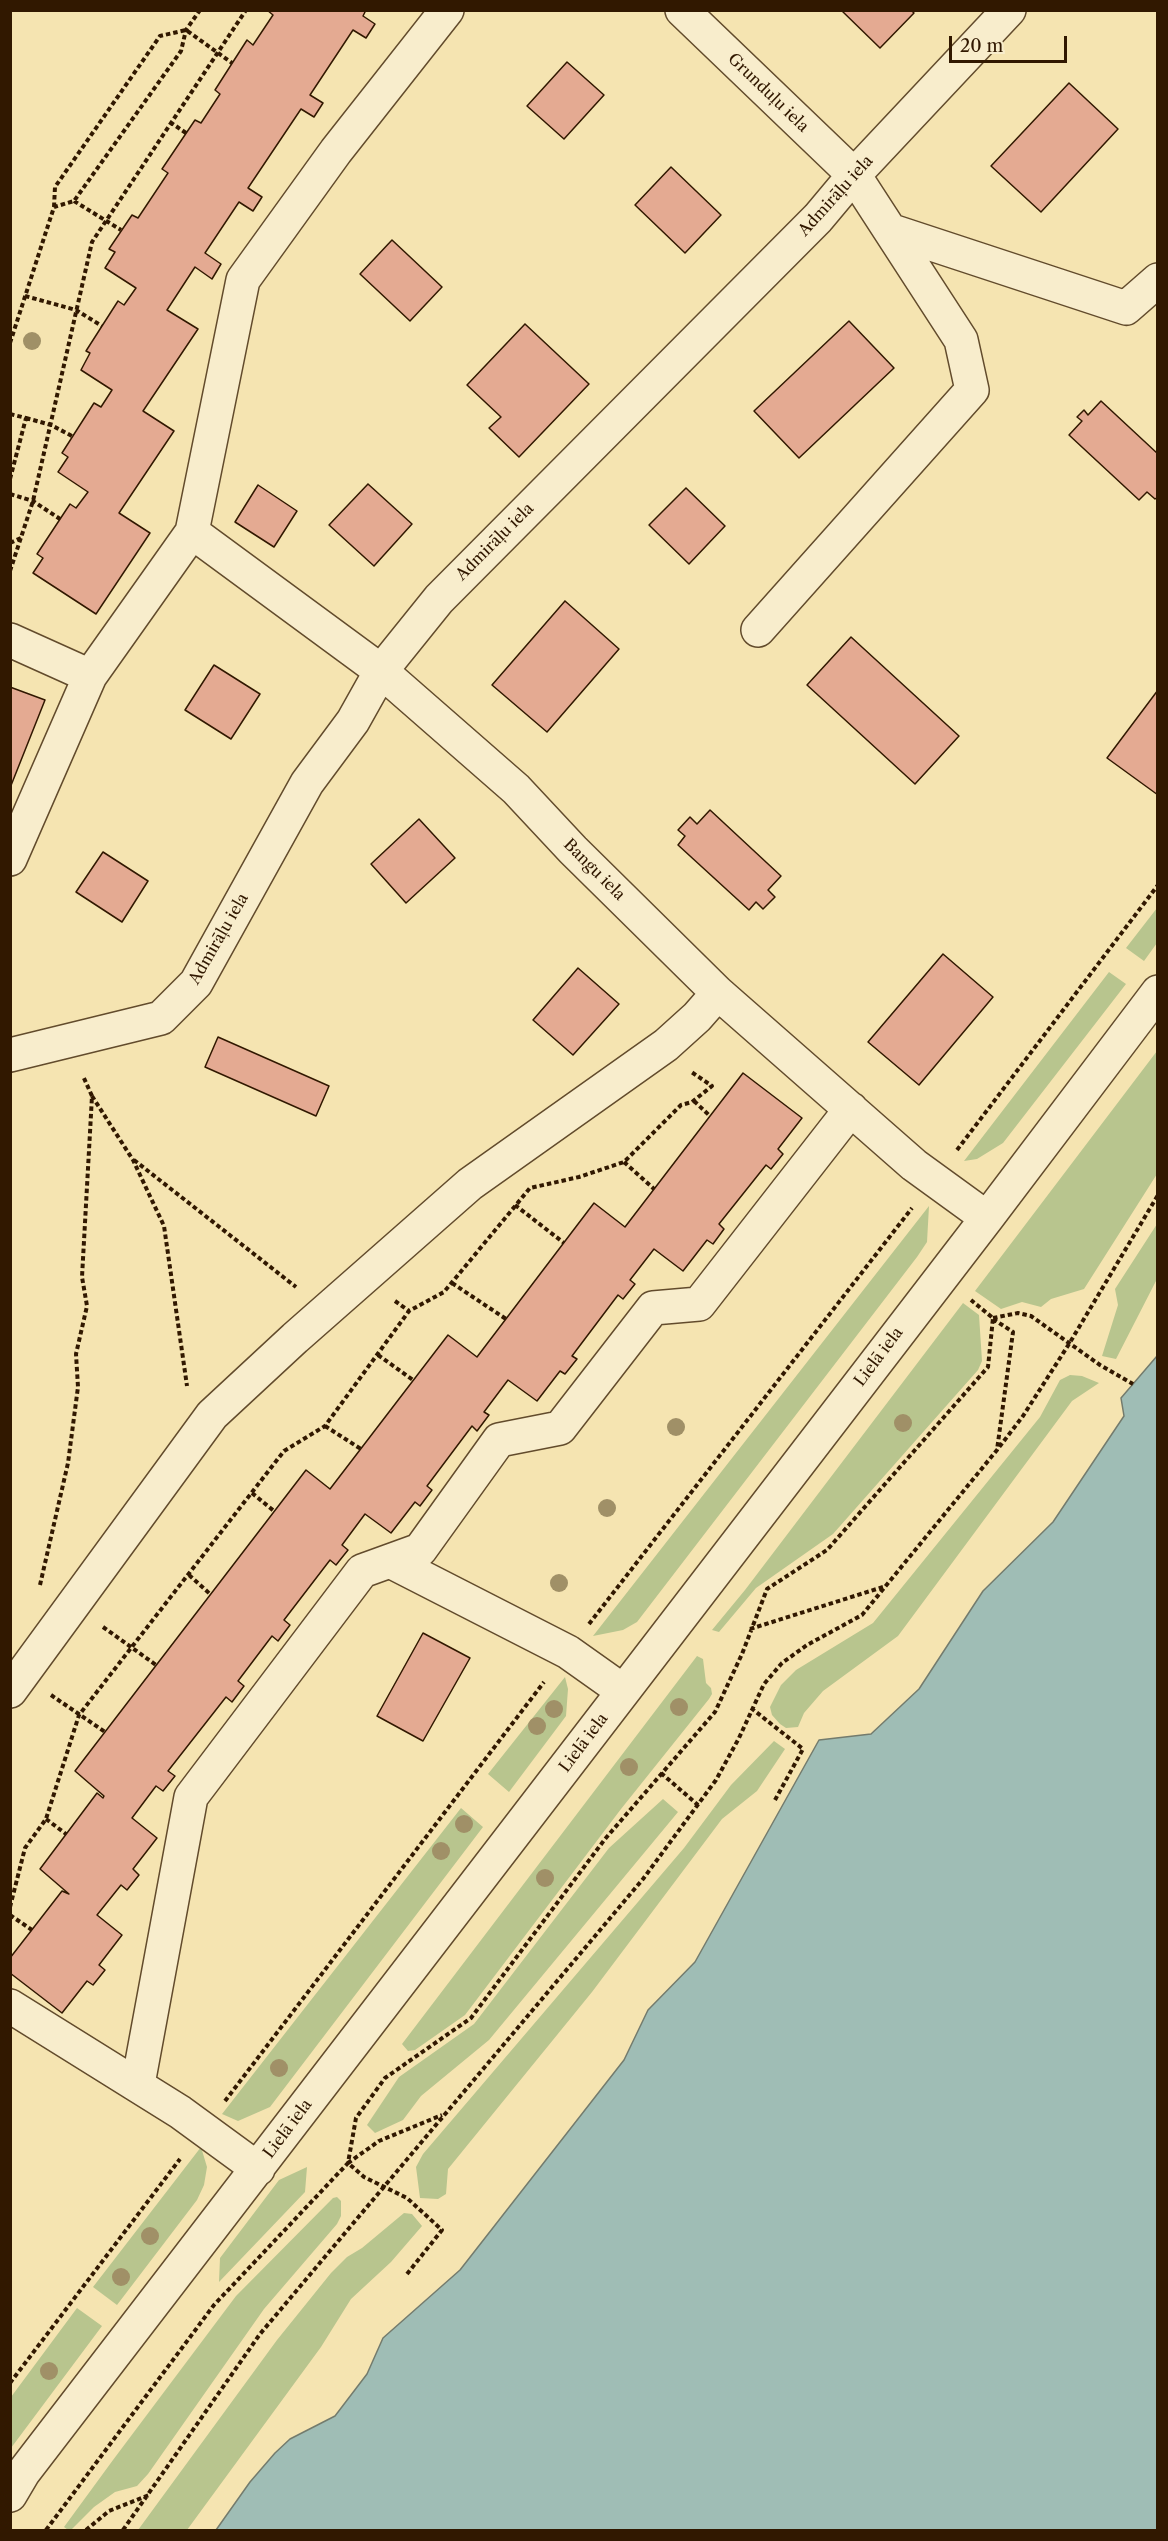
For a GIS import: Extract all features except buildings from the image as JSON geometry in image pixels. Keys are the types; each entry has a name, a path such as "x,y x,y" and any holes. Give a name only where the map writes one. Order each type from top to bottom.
{"street":[{"path":"10,859 90,676 192,532 203,490 220,383 243,279 336,151 447,10"},
{"name":"Grunduļu iela","path":"682,10 854,175 961,340 972,390 758,630"},
{"name":"Admirāļu iela","path":"10,1055 160,1018 196,983 307,783 353,721 381,671 439,599 818,218 854,175 1009,10"},
{"path":"892,231 1126,308 1158,280"},
{"name":"Bangu iela","path":"192,532 381,671 516,789 573,850 718,993 914,1165 987,1218"},
{"path":"10,640 90,676"},
{"name":"Lielā iela","path":"10,2495 23,2473 1158,992"},
{"path":"10,1690 212,1415 470,1184 660,1049 697,1017 718,993"},
{"path":"138,2084 191,1797 362,1571 420,1550 499,1440 560,1428 653,1308 699,1304 851,1109"},
{"path":"390,1561 568,1652 623,1691"},
{"path":"10,2006 138,2084 258,2169"}],"path":[{"path":"54,207 74,201 181,51 186,30 200,10"},
{"path":"10,572 33,501 92,242 246,10"},
{"path":"10,343 54,207 55,187 160,36 186,30 232,63"},
{"path":"170,122 186,133"},
{"path":"74,201 121,230"},
{"path":"25,296 76,310 102,326"},
{"path":"10,414 51,425 72,436"},
{"path":"10,479 26,418"},
{"path":"10,494 33,501 60,519"},
{"path":"10,543 23,537"},
{"path":"67,1041 92,1096 133,1160 164,1226 195,1438"},
{"path":"10,1907 25,1848 46,1819 79,1715 284,1451 325,1426 409,1311 444,1292 530,1188 579,1177 624,1162 681,1105 694,1101 712,1086 660,1049"},
{"path":"59,1621 46,1608 39,1584 68,1463 78,1387 76,1354 87,1306 82,1277 92,1096"},
{"path":"694,1101 710,1116"},
{"path":"133,1160 274,1267 325,1312"},
{"path":"624,1162 654,1189"},
{"path":"123,2530 150,2495 260,2334 643,1879 698,1805 739,1738 764,1684 782,1663 807,1645 862,1615 997,1450 1023,1416 1069,1344 1158,1196"},
{"path":"516,1206 564,1243"},
{"path":"942,1275 1013,1332 997,1450"},
{"path":"452,1282 506,1319"},
{"path":"993,1318 1018,1313 1031,1316 1069,1344 1133,1384"},
{"path":"348,2163 356,2118 385,2078 471,2018 605,1839 715,1712 742,1654 767,1589 826,1550 988,1368 993,1318"},
{"path":"378,1355 413,1380"},
{"path":"325,1426 361,1449"},
{"path":"252,1493 274,1511"},
{"path":"189,1575 210,1594"},
{"path":"750,1629 885,1586"},
{"path":"133,1648 156,1665"},
{"path":"751,1708 804,1749 775,1800"},
{"path":"79,1715 105,1732"},
{"path":"661,1773 698,1805"},
{"path":"46,1819 66,1834"},
{"path":"10,1915 32,1930"},
{"path":"46,2530 214,2305 348,2163 379,2141 443,2114"},
{"path":"348,2163 364,2177 407,2198 442,2230 407,2274"},
{"path":"86,2530 109,2511 150,2495"}],"green space":[{"path":"1157,908 1157,943 1144,961 1126,948"},
{"path":"1109,972 1126,984 1003,1143 977,1159 964,1161"},
{"path":"1157,1051 1157,1174 1084,1289 1051,1299 1041,1307 1022,1302 1001,1309 975,1291"},
{"path":"929,1206 927,1242 917,1257 637,1622 623,1630 593,1636"},
{"path":"1157,1224 1157,1279 1116,1359 1102,1356 1118,1305 1115,1289"},
{"path":"963,1303 979,1315 982,1361 978,1370 833,1534 756,1588 719,1632 712,1630 745,1590"},
{"path":"1070,1375 1082,1376 1099,1383 1072,1401 898,1636 823,1691 804,1713 798,1727 786,1728 780,1724 772,1715 770,1707 781,1685 796,1670 873,1623 1040,1417 1060,1380"},
{"path":"697,1656 703,1659 706,1683 711,1688 712,1694 709,1699 621,1809 465,2015 415,2050 408,2051 402,2044"},
{"path":"565,1677 568,1689 566,1716 509,1792 488,1774"},
{"path":"774,1741 785,1749 757,1791 722,1819 592,1992 448,2169 446,2194 438,2199 420,2198 416,2167 423,2154 684,1848 731,1785"},
{"path":"663,1799 678,1812 489,2040 421,2096 403,2120 375,2133 367,2125 399,2077 474,2024 609,1848"},
{"path":"461,1808 483,1827 270,2107 238,2121 222,2114"},
{"path":"201,2147 207,2167 204,2185 197,2200 117,2305 93,2287"},
{"path":"307,2167 305,2192 219,2282 220,2258 279,2180"},
{"path":"337,2197 341,2201 341,2216 337,2224 264,2309 148,2474 137,2486 115,2492 94,2507 71,2530 64,2527 236,2296 333,2198"},
{"path":"404,2213 412,2214 422,2226 391,2262 351,2299 321,2347 187,2530 138,2530 277,2340 331,2273 347,2257 362,2248"},
{"path":"77,2308 102,2326 11,2448 11,2397"}],"water":[{"path":"1157,1356 1157,2530 216,2530 250,2482 275,2453 290,2439 335,2416 367,2374 383,2338 460,2270 624,2060 648,2010 695,1962 819,1740 871,1734 919,1689 983,1591 1053,1522 1124,1416 1121,1398"}]}
